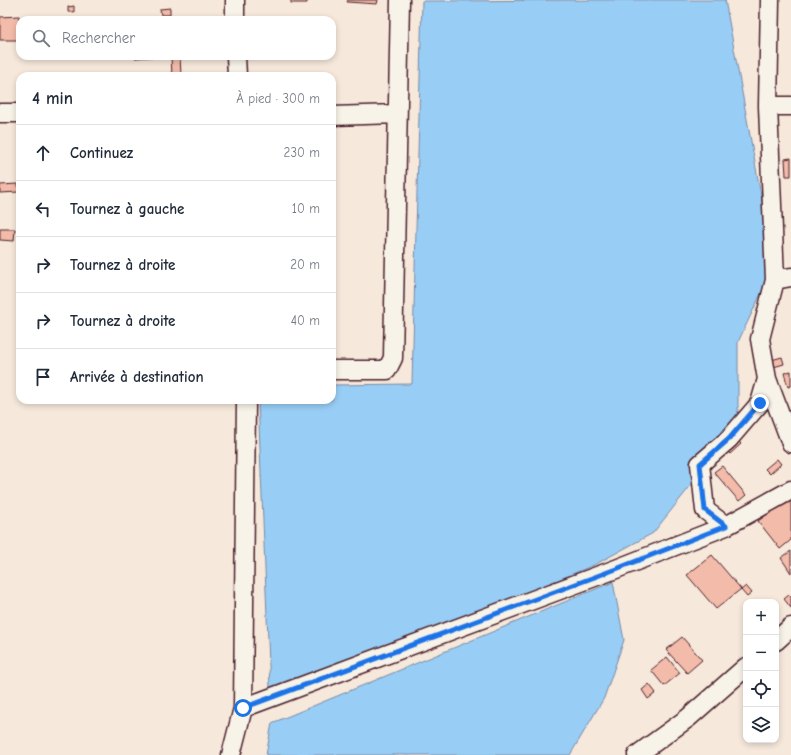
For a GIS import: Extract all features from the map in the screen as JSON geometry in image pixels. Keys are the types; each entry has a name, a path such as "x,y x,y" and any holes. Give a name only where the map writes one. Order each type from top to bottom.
{"street":[{"path":"235,0 235,16"},
{"path":"336,370 387,370 393,358 400,0"},
{"path":"770,0 768,106 783,279 760,339 767,379 791,443"},
{"path":"236,60 237,72"},
{"path":"768,106 791,106"},
{"path":"0,113 16,113"},
{"path":"336,116 397,114"},
{"path":"726,526 705,510 700,464 729,439 760,403 767,379"},
{"path":"231,755 243,708 246,404"},
{"path":"243,708 608,572 726,526 791,490"},
{"path":"779,638 791,627"},
{"path":"637,755 688,718 743,670"}],"water":[{"path":"725,0 774,266 738,342 738,421 708,464 653,533 594,565 379,654 270,688 258,404 336,404 336,385 412,384 422,1"},
{"path":"613,582 624,640 604,698 570,755 266,755 272,723"}],"building":[{"path":"291,0 307,0 307,3 291,3"},
{"path":"348,0 378,0 377,4 347,2"},
{"path":"74,6 74,12 68,12 68,7"},
{"path":"170,8 170,15 161,15 160,9"},
{"path":"16,16 16,40 0,40 0,17"},
{"path":"171,60 180,60 181,72 172,72"},
{"path":"791,158 791,176 786,176 785,159"},
{"path":"16,184 16,192 0,193 0,185"},
{"path":"0,229 15,229 14,241 0,240"},
{"path":"782,357 784,364 770,368 768,361"},
{"path":"791,371 791,386 788,387 784,373"},
{"path":"736,438 741,444 730,454 724,447"},
{"path":"777,459 781,464 770,474 765,469"},
{"path":"722,466 746,495 739,501 714,472"},
{"path":"791,497 791,540 780,549 758,521"},
{"path":"791,551 791,573 781,558"},
{"path":"712,555 741,589 716,609 687,575"},
{"path":"746,586 752,593 747,597 741,590"},
{"path":"789,595 791,597 791,608 784,599"},
{"path":"682,637 702,660 687,673 666,650"},
{"path":"667,657 680,673 664,686 651,670"},
{"path":"649,684 656,693 648,699 642,690"}],"route":[{"path":"243,708 616,569 726,526 705,510 700,464 729,439 760,403"}]}
